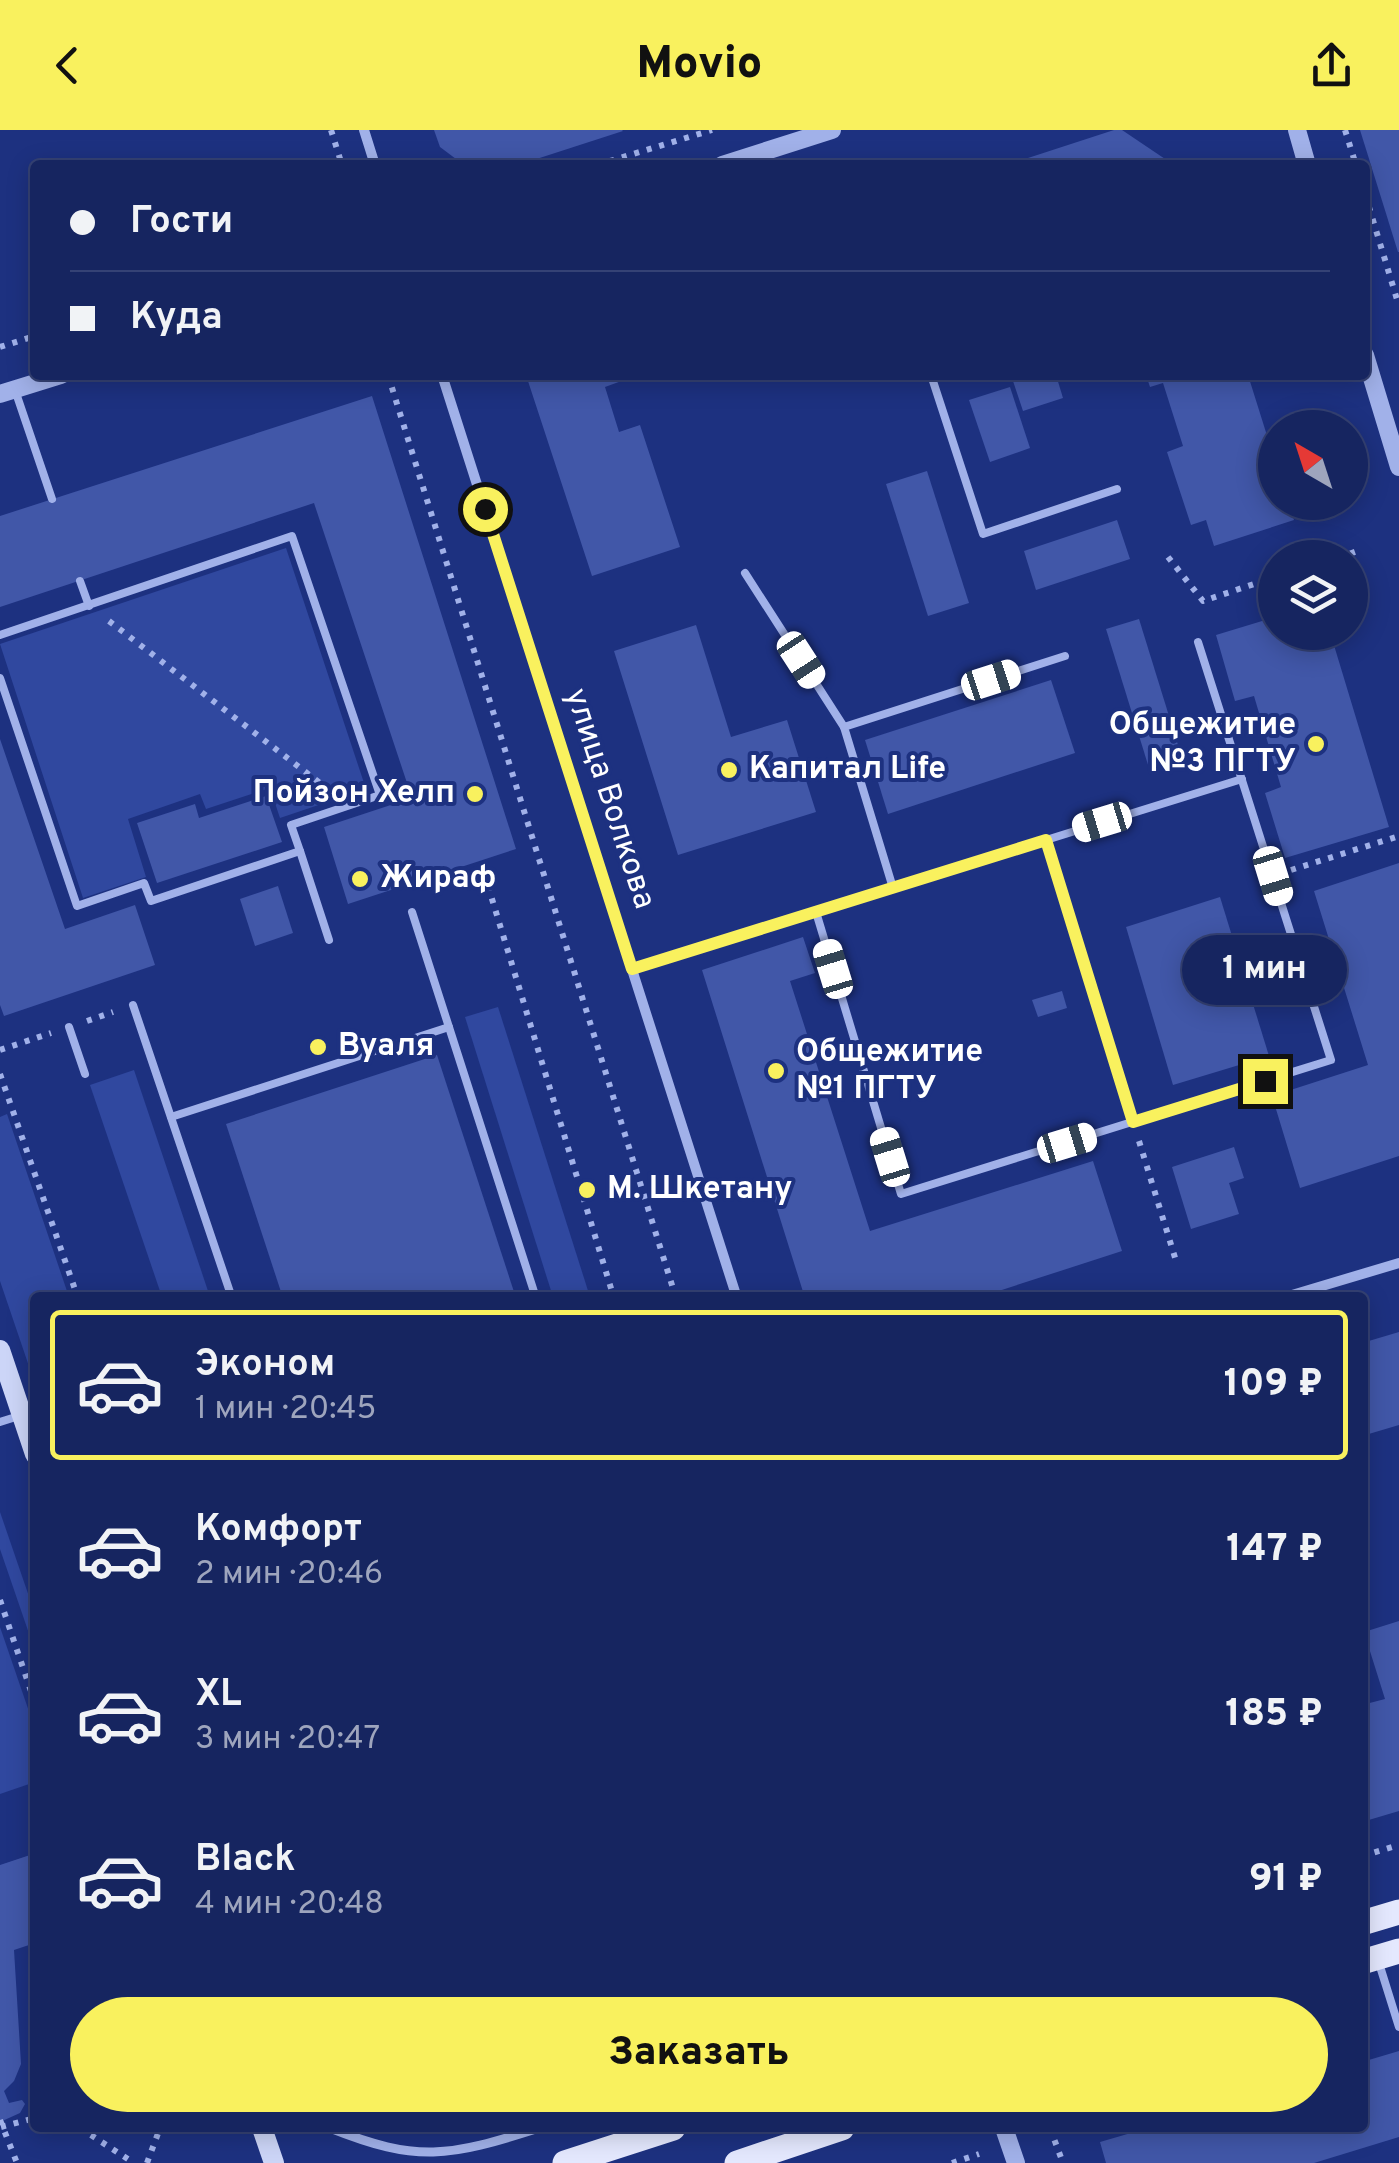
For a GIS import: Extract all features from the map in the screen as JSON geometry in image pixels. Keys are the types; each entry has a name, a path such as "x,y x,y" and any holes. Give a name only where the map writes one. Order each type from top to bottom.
{"main road":[{"path":"0,1350 30,1439"},
{"path":"1368,1921 1399,1912"},
{"path":"263,2132 274,2163"},
{"path":"565,2163 661,2132"},
{"path":"737,2163 830,2132"}],"street":[{"path":"364,130 373,160"},
{"path":"738,160 832,130"},
{"path":"1297,130 1306,160"},
{"path":"1370,371 1399,466"},
{"path":"8,392 45,380"},
{"name":"улица Волкова","path":"444,380 735,1292"},
{"path":"1302,1292 1399,1263"},
{"path":"337,2132 366,2150 398,2161 437,2160 526,2132"},
{"path":"1005,2132 1016,2163"}],"lane":[{"path":"933,380 983,534 1117,489"},
{"path":"8,392 52,498"},
{"path":"0,635 292,536 380,795 291,825 328,940"},
{"path":"745,573 844,727 893,888"},
{"path":"80,580 89,606"},
{"path":"816,912 901,1194 1331,1060 1198,642"},
{"path":"844,727 1065,656"},
{"path":"0,678 77,906 144,883 150,901 300,851"},
{"path":"632,969 1242,779"},
{"path":"1046,840 1133,1122"},
{"path":"412,912 534,1292"},
{"path":"133,1005 230,1292"},
{"path":"68,1027 85,1074"},
{"path":"171,1117 449,1027"},
{"path":"0,1422 22,1415"},
{"path":"1379,1957 1399,2027"}],"path":[{"path":"331,130 340,160"},
{"path":"614,160 709,130"},
{"path":"1346,130 1355,160"},
{"path":"1370,210 1399,306"},
{"path":"0,347 30,338"},
{"path":"390,380 674,1292"},
{"path":"1168,557 1202,600 1258,583"},
{"path":"89,606 350,806"},
{"path":"1273,876 1399,836"},
{"path":"488,886 612,1292"},
{"path":"0,1074 76,1292"},
{"path":"1133,1122 1177,1264"},
{"path":"0,1600 30,1688"},
{"path":"1368,1854 1399,1845"},
{"path":"17,2163 1,2125 30,2119"},
{"path":"86,2132 134,2163"},
{"path":"147,2163 159,2132"},
{"path":"1051,2132 1063,2163"},
{"path":"952,2163 979,2154"}],"shaded area":[{"path":"286,548 366,789 280,818 270,788 206,809 200,794 128,819 146,877 83,898 0,644"},
{"path":"498,1007 588,1292 551,1292 465,1017"},
{"path":"134,1070 208,1292 160,1292 90,1085"},
{"path":"7,1114 67,1292 30,1292 30,1369 0,1281 0,1117"},
{"path":"0,1512 30,1599 30,1636 0,1549"},
{"path":"0,1627 30,1714 30,1784 0,1794"}],"building":[{"path":"434,130 623,131 533,160 457,160 440,147"},
{"path":"1122,130 1167,160 1029,160"},
{"path":"1360,130 1399,130 1399,252 1398,252"},
{"path":"528,380 624,380 605,387 619,432 640,425 680,547 592,576"},
{"path":"1013,380 1058,380 1063,398 1023,411"},
{"path":"1148,380 1250,380 1259,410 1258,520 1294,520 1214,546 1206,520 1191,525 1167,452 1183,446 1163,383 1150,387"},
{"path":"1010,387 1030,448 990,462 969,400"},
{"path":"372,396 516,849 348,904 324,827 412,798 314,503 0,607 0,516"},
{"path":"927,471 969,603 928,616 886,484"},
{"path":"1117,520 1130,559 1036,590 1024,551"},
{"path":"1139,619 1182,758 1149,768 1106,629"},
{"name":"Общежитие №3 ПГТУ","path":"1258,622 1258,650 1335,650 1389,827 1285,858 1265,793 1281,787 1254,696 1235,701 1216,635"},
{"path":"696,625 731,737 787,720 816,812 678,855 614,651"},
{"path":"1051,680 1075,753 888,814 865,740"},
{"path":"0,739 65,929 135,905 155,965 4,1016 0,1005"},
{"path":"266,796 282,842 157,883 137,823 195,804 199,818"},
{"path":"1399,863 1399,1156 1300,1188 1272,1096 1368,1065 1314,891"},
{"path":"278,886 293,933 255,946 240,899"},
{"path":"1220,897 1269,1056 1173,1085 1126,927"},
{"name":"Общежитие №1 ПГТУ","path":"803,937 815,973 790,981 870,1231 1093,1161 1122,1251 996,1292 803,1292 702,970"},
{"path":"1062,991 1067,1008 1038,1017 1032,1000"},
{"path":"437,1055 514,1292 281,1292 226,1124"},
{"path":"1234,1147 1244,1178 1229,1183 1239,1214 1191,1229 1172,1167"},
{"path":"1399,1332 1399,1425 1368,1434 1368,1341"},
{"path":"1399,1621 1399,1811 1368,1820 1368,1703 1385,1699 1368,1645 1368,1631"},
{"path":"30,1855 30,1945 14,1950 21,2064 14,2081 4,2091 9,2103 22,2100 25,2104 20,2113 0,2122 0,1865"},
{"path":"1399,2051 1399,2137 1314,2163 1106,2163 1100,2142 1134,2132 1368,2132 1368,2060"}],"place":[{"name":"Общежитие №3 ПГТУ","path":"1316,744"},
{"name":"Капитал Life","path":"729,770"},
{"name":"Пойзон Хелп","path":"475,794"},
{"name":"Жираф","path":"360,879"},
{"name":"Вуаля","path":"318,1047"},
{"name":"Общежитие №1 ПГТУ","path":"776,1071"},
{"name":"М. Шкетану","path":"587,1190"}],"route":[{"path":"485,509 632,969 1046,840 1133,1122 1265,1081"}]}
